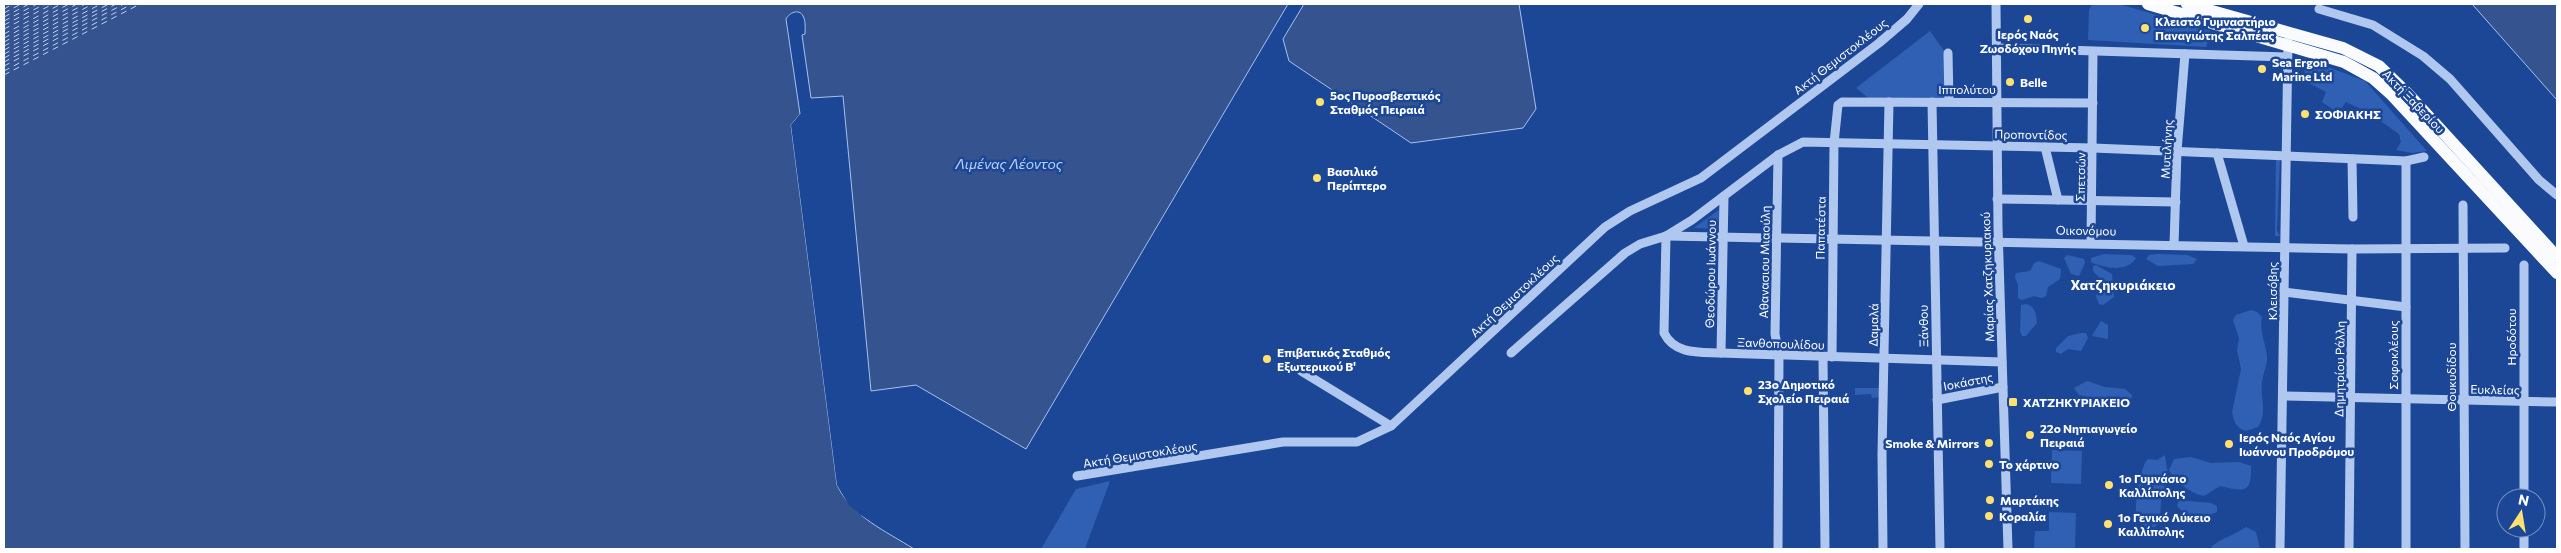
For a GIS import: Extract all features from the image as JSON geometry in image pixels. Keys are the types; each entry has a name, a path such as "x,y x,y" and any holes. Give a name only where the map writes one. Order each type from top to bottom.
{"main road":[{"name":"Ακτή Ξαβερίου","path":"2148,4 2288,39"},
{"name":"Ακτή Ξαβερίου","path":"2187,4 2288,39 2344,62 2382,85 2554,265"}],"street":[{"name":"Ακτή Θεμιστοκλέους","path":"1077,476 1283,442 1357,442 1392,426 1605,227 1630,211 1701,178 1879,43 1907,19 1919,4"},
{"name":"Μαρίας Χατζηκυριακού","path":"1996,4 1998,241 2008,549"},
{"path":"2319,9 2374,26 2423,56 2450,79 2539,180 2557,195"},
{"name":"Κλεισόβης","path":"2280,549 2288,39"},
{"path":"1996,48 2287,57"},
{"name":"Σπετσών","path":"2091,243 2093,52"},
{"path":"1948,53 1949,101"},
{"name":"Μυτιλήνης","path":"2174,245 2177,151 2185,54"},
{"name":"Ιππολύτου","path":"1842,102 1997,101 2093,103"},
{"name":"Παπατέστα","path":"1825,549 1827,357 1834,143 1836,110 1842,102"},
{"name":"Δαμαλά","path":"1883,549 1882,454 1890,102"},
{"name":"Ξάνθου","path":"1932,102 1940,549"},
{"name":"Προποντίδος","path":"1666,236 1724,196 1778,155 1803,142 2093,148 2406,161 2424,156"},
{"path":"2045,147 2058,200"},
{"path":"2218,153 2244,246"},
{"name":"Αθανασιου Μιαούλη","path":"1778,155 1776,238 1778,549"},
{"path":"2352,159 2353,217"},
{"name":"Σοφοκλέους","path":"2406,161 2406,549"},
{"name":"Θεοδώρου Ιωάννου","path":"1722,353 1724,196"},
{"path":"1998,199 2176,202"},
{"name":"Θουκυδίδου","path":"2463,205 2465,549"},
{"path":"1511,352 1625,253 1640,244 1666,236"},
{"name":"Οικονόμου","path":"1666,236 2352,249 2505,248"},
{"name":"Ξανθοπουλίδου","path":"1666,236 1664,333 1667,339 1680,349 1722,353 2002,362"},
{"name":"Δημητρίου Ράλλη","path":"2349,549 2352,249"},
{"name":"Ηροδότου","path":"2524,265 2524,488"},
{"path":"2284,292 2406,307"},
{"path":"1300,371 1392,426"},
{"name":"Ιοκάστης","path":"1937,400 2003,387"},
{"name":"Ευκλείας","path":"2283,396 2557,402"}],"shaded area":[{"name":"Κλειστό Γυμναστήριο Παναγιώτης Σαλπέας","path":"2092,4 2119,4 2211,31 2206,47 2088,40 2089,10"},
{"path":"1930,31 1945,52 1946,98 1871,100 1856,88"},
{"path":"2304,58 2365,81 2427,151 2412,153 2396,150 2401,142 2399,134 2369,113 2346,102 2338,113 2322,102 2326,92 2305,81"},
{"path":"2276,157 2280,158 2277,230 2280,236 2275,236"},
{"path":"1719,210 1718,229 1695,228 1695,227"},
{"path":"2104,254 2132,255 2136,258 2127,266 2115,268 2091,262 2091,258"},
{"path":"2067,255 2084,259 2085,263 2079,276 2071,274 2064,258"},
{"path":"2149,255 2187,255 2197,259 2193,264 2158,266 2146,259"},
{"path":"2039,261 2061,269 2060,279 2048,287 2046,296 2042,298 2034,296 2022,300 2018,298 2016,273 2030,271 2034,263"},
{"path":"2096,265 2112,274 2114,297 2103,305 2099,304 2096,296 2102,280 2093,271 2093,266"},
{"path":"2026,304 2034,309 2037,323 2026,336 2022,336 2020,331 2021,305"},
{"path":"2251,310 2257,312 2262,317 2262,331 2267,358 2262,382 2263,416 2258,427 2246,431 2236,424 2232,412 2241,369 2237,350 2239,338 2233,320 2236,315"},
{"path":"2101,321 2108,325 2108,339 2092,336"},
{"path":"2086,333 2088,338 2081,351 2068,349 2061,354 2056,352 2056,348 2068,336"},
{"path":"2087,381 2105,387 2125,389 2132,395 2131,399 2113,401 2079,395 2074,388"},
{"path":"1855,388 1879,388 1880,397 1872,398 1871,394 1855,395"},
{"path":"2052,450 2082,451 2081,484 2051,483"},
{"path":"2165,455 2168,477 2161,500 2160,520 2155,527 2147,528 2140,521 2136,512 2141,476 2145,462 2148,459 2157,460"},
{"path":"2191,457 2211,463 2239,462 2251,466 2250,482 2248,486 2240,490 2220,486 2204,496 2194,493 2184,487 2169,470 2174,459"},
{"path":"1110,481 1085,549 1041,549 1076,489"},
{"path":"2179,500 2211,503 2217,506 2217,512 2207,516 2190,515 2177,506"},
{"path":"2049,512 2076,513 2075,549 2034,549 2035,531 2049,531"},
{"path":"2246,527 2256,532 2260,549 2213,549 2211,547 2219,541"}],"water":[{"name":"Λιμένας Λέοντος","path":"4,4 1288,4 1026,449 916,385 871,391 843,96 811,98 802,35 805,34 804,18 799,12 792,13 787,17 800,114 791,125 837,485 851,506 861,515 914,549 4,549"},
{"path":"1304,4 1519,4 1536,109 1523,128 1411,143 1289,61 1283,39"},
{"path":"2472,4 2557,4 2557,100"}],"pier":[{"path":"800,114 802,115 793,126 840,484 845,495 860,512 917,549 859,514 849,505 837,485 791,125"}],"ferry route":[{"path":"4,9 13,4"},
{"path":"4,13 21,4"},
{"path":"4,17 29,4"},
{"path":"4,21 37,4"},
{"path":"4,25 45,4"},
{"path":"4,29 53,4"},
{"path":"4,34 61,4"},
{"path":"4,38 69,4"},
{"path":"4,42 77,4"},
{"path":"4,46 85,4"},
{"path":"4,50 93,4"},
{"path":"4,54 101,4"},
{"path":"4,58 109,4"},
{"path":"4,62 116,4"},
{"path":"4,66 124,4"},
{"path":"4,71 132,4"},
{"path":"4,75 140,4"}],"place":[{"name":"Ιερός Ναός Ζωοδόχου Πηγής","path":"2028,19"},
{"name":"Κλειστό Γυμναστήριο Παναγιώτης Σαλπέας","path":"2145,28"},
{"name":"Sea Ergon Marine Ltd","path":"2262,69"},
{"name":"Belle","path":"2010,82"},
{"name":"5ος Πυροσβεστικός Σταθμός Πειραιά","path":"1320,102"},
{"name":"ΣΟΦΙΑΚΗΣ","path":"2305,114"},
{"name":"Βασιλικό Περίπτερο","path":"1317,178"},
{"name":"Επιβατικός Σταθμός Εξωτερικού Β'","path":"1267,359"},
{"name":"23ο Δημοτικό Σχολείο Πειραιά","path":"1748,391"},
{"name":"ΧΑΤΖΗΚΥΡΙΑΚΕΙΟ","path":"2013,402"},
{"name":"22ο Νηπιαγωγείο Πειραιά","path":"2030,435"},
{"name":"Smoke & Mirrors","path":"1989,443"},
{"name":"Ιερός Ναός Αγίου Ιωάννου Προδρόμου","path":"2229,444"},
{"name":"Το χάρτινο","path":"1989,464"},
{"name":"1ο Γυμνάσιο Καλλίπολης","path":"2109,485"},
{"name":"Μαρτάκης","path":"1990,500"},
{"name":"Κοραλία","path":"1989,516"},
{"name":"1ο Γενικό Λύκειο Καλλίπολης","path":"2108,524"}],"district":[{"name":"Χατζηκυριάκειο","path":"2123,284"}]}
